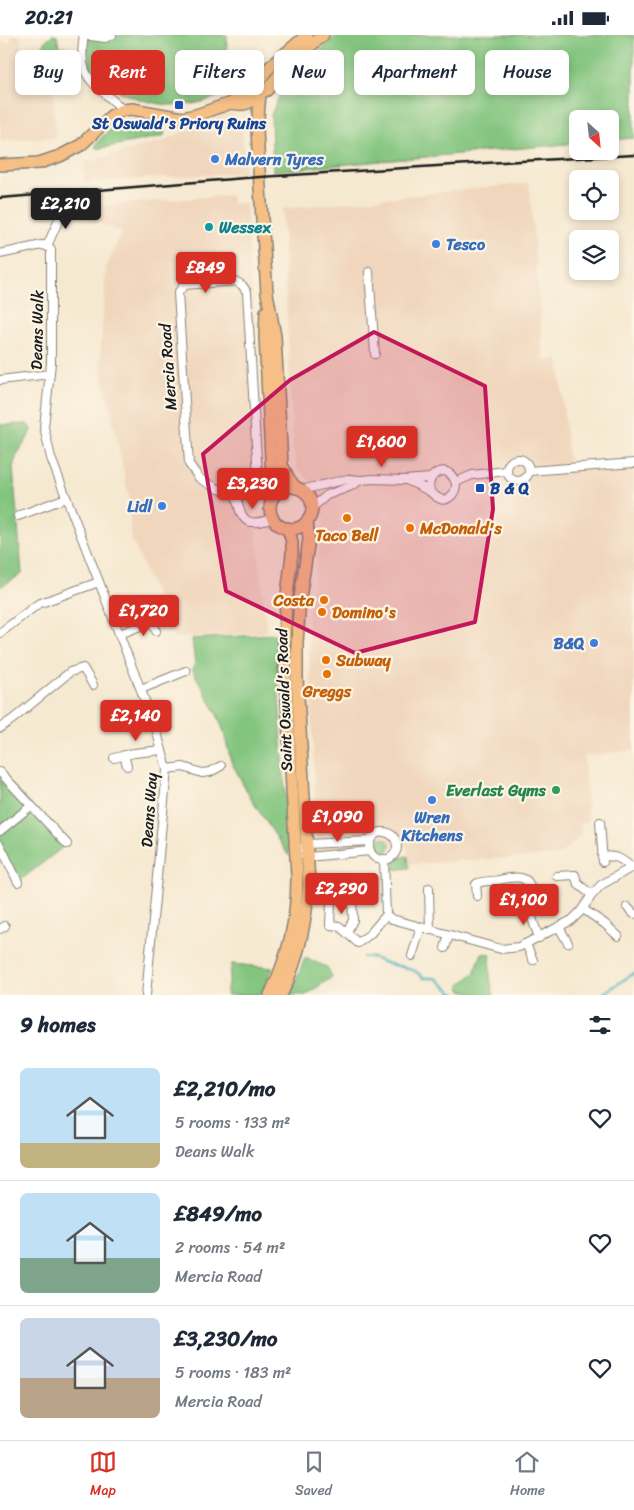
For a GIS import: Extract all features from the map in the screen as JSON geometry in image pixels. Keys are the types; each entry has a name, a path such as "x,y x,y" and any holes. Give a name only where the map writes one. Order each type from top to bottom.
{"main road":[{"path":"264,74 307,35"},
{"path":"264,91 282,71 323,35"},
{"path":"0,165 39,163 60,156 81,145 111,116 123,111 132,109 182,118 230,103 244,95"},
{"path":"260,95 257,129 267,293 265,336 273,498"},
{"path":"267,293 275,336 282,465 289,479 310,498 312,508 307,521 300,527 288,529 281,526 273,518 270,511 271,504 277,493 284,488 299,489"},
{"name":"Saint Oswald's Road","path":"281,995 297,955 304,927 309,883 297,660 300,598 309,539 307,521"},
{"name":"Saint Oswald's Road","path":"270,995 288,953 297,899 284,647 286,603 292,554 292,542 288,529"}],"street":[{"path":"112,35 105,38 84,35 81,50 84,70 89,80 123,111"},
{"path":"0,253 42,245 47,246 65,206"},
{"name":"Deans Walk","path":"47,246 51,250 50,374 44,427 51,458"},
{"path":"369,272 375,354"},
{"name":"Mercia Road","path":"235,281 242,285 247,292 258,478 251,487 236,495 216,488 199,478 189,464 178,293 184,285 235,281"},
{"path":"0,379 50,374"},
{"name":"Deans Way","path":"51,458 156,729 167,769 146,995"},
{"path":"515,459 526,462 529,471 526,478 519,482 511,480 506,471 510,463 515,459"},
{"path":"529,471 634,463"},
{"path":"456,483 472,475 506,471"},
{"path":"299,489 348,479 404,480 430,478 438,472 446,472 454,478 456,483 454,491 448,498 439,499 434,497 428,483 430,478"},
{"path":"312,508 327,495 361,480"},
{"path":"404,480 430,491"},
{"path":"236,495 238,506 246,520 252,523 260,523 273,518"},
{"path":"18,516 66,498"},
{"path":"0,633 38,604 99,582"},
{"path":"120,635 156,620 156,631"},
{"path":"0,727 20,714 70,672 82,668 93,685"},
{"path":"141,689 186,671"},
{"path":"114,758 162,750"},
{"path":"124,755 127,766"},
{"path":"167,769 183,767 202,773 210,772 221,766"},
{"path":"0,772 67,844"},
{"path":"0,831 31,806"},
{"path":"386,915 392,919 501,949 519,947 526,944 572,920 601,885 633,867 616,856 602,859 600,822"},
{"path":"379,833 387,833 394,838 396,845 394,853 388,859 376,858 370,851 370,841 372,837 379,833"},
{"path":"296,852 308,844 370,841"},
{"path":"0,845 18,882"},
{"path":"296,852 308,857 370,851"},
{"path":"330,901 330,925 339,926 358,943 370,934 386,915 384,859"},
{"path":"557,876 575,875 578,884 592,895"},
{"path":"477,896 476,885 483,881 497,881 508,877 517,877 528,883 530,888 529,908 538,937"},
{"path":"429,888 430,930"},
{"path":"343,892 350,893 352,896 353,919 347,932"},
{"path":"627,907 634,914"},
{"path":"583,909 605,924 618,937"},
{"path":"412,956 420,927"},
{"path":"559,927 568,943"},
{"path":"444,948 448,935"},
{"path":"526,944 533,960"}],"highlighted area":[{"path":"374,332 485,386 493,509 475,622 355,653 226,591 203,454 290,380"}],"shaded area":[{"path":"12,35 20,35 22,50 15,50 15,95 53,95 56,138 0,140 0,42 10,43"},
{"path":"229,112 237,117 234,121 237,124 242,120 245,173 84,182 85,163 165,140"},
{"path":"529,183 544,361 559,359 569,467 634,463 634,750 584,756 588,823 580,823 581,835 560,855 409,864 407,845 317,853 308,617 324,519 317,494 307,477 298,470 293,452 282,209"},
{"path":"231,195 232,203 246,203 263,479 252,493 267,632 174,638 132,540 129,513 130,502 100,360 106,268 122,232 65,209"}],"green space":[{"path":"52,35 57,36 59,47 66,47 66,49 42,50 44,42"},
{"path":"227,35 226,50 175,50 175,95 220,95 207,101 179,105 150,102 128,95 165,95 165,50 91,50 91,69 87,44 91,36"},
{"path":"337,35 634,35 634,138 619,139 619,110 569,110 569,144 273,171 271,115 280,95 344,95 344,50 320,50"},
{"path":"125,121 138,123 165,134 163,136 97,149 95,145 105,134 116,125"},
{"path":"27,424 31,429 14,462 13,468 22,574 0,587 0,425"},
{"path":"275,634 289,856 251,799 231,761 223,729 216,712 192,669 195,664 192,639"},
{"path":"0,772 67,844 18,882 0,845"},
{"path":"382,838 388,840 390,846 388,852 382,854 376,852 374,846 376,840"},
{"path":"408,856 409,868 393,870 394,864 398,860"},
{"path":"482,953 491,954 490,975 494,995 481,995 461,990 460,985 474,973"},
{"path":"305,958 327,967 332,977 306,995 290,995"},
{"path":"232,964 273,968 260,995 226,995"}],"waterway":[{"path":"363,957 411,969 423,978 437,979 453,993 461,995"},
{"path":"601,995 634,973"}],"railway":[{"path":"0,198 245,178 634,155"}],"place":[{"name":"St Oswald's Priory Ruins","path":"179,105"},
{"name":"Malvern Tyres","path":"215,159"},
{"name":"Wessex","path":"209,227"},
{"name":"Tesco","path":"436,244"},
{"name":"B & Q","path":"480,488"},
{"name":"Lidl","path":"162,506"},
{"name":"Taco Bell","path":"347,518"},
{"name":"McDonald's","path":"410,528"},
{"name":"Costa","path":"324,600"},
{"name":"Domino's","path":"322,612"},
{"name":"B&Q","path":"594,643"},
{"name":"Subway","path":"326,660"},
{"name":"Greggs","path":"327,674"},
{"name":"Everlast Gyms","path":"556,790"},
{"name":"Wren Kitchens","path":"432,800"}]}
